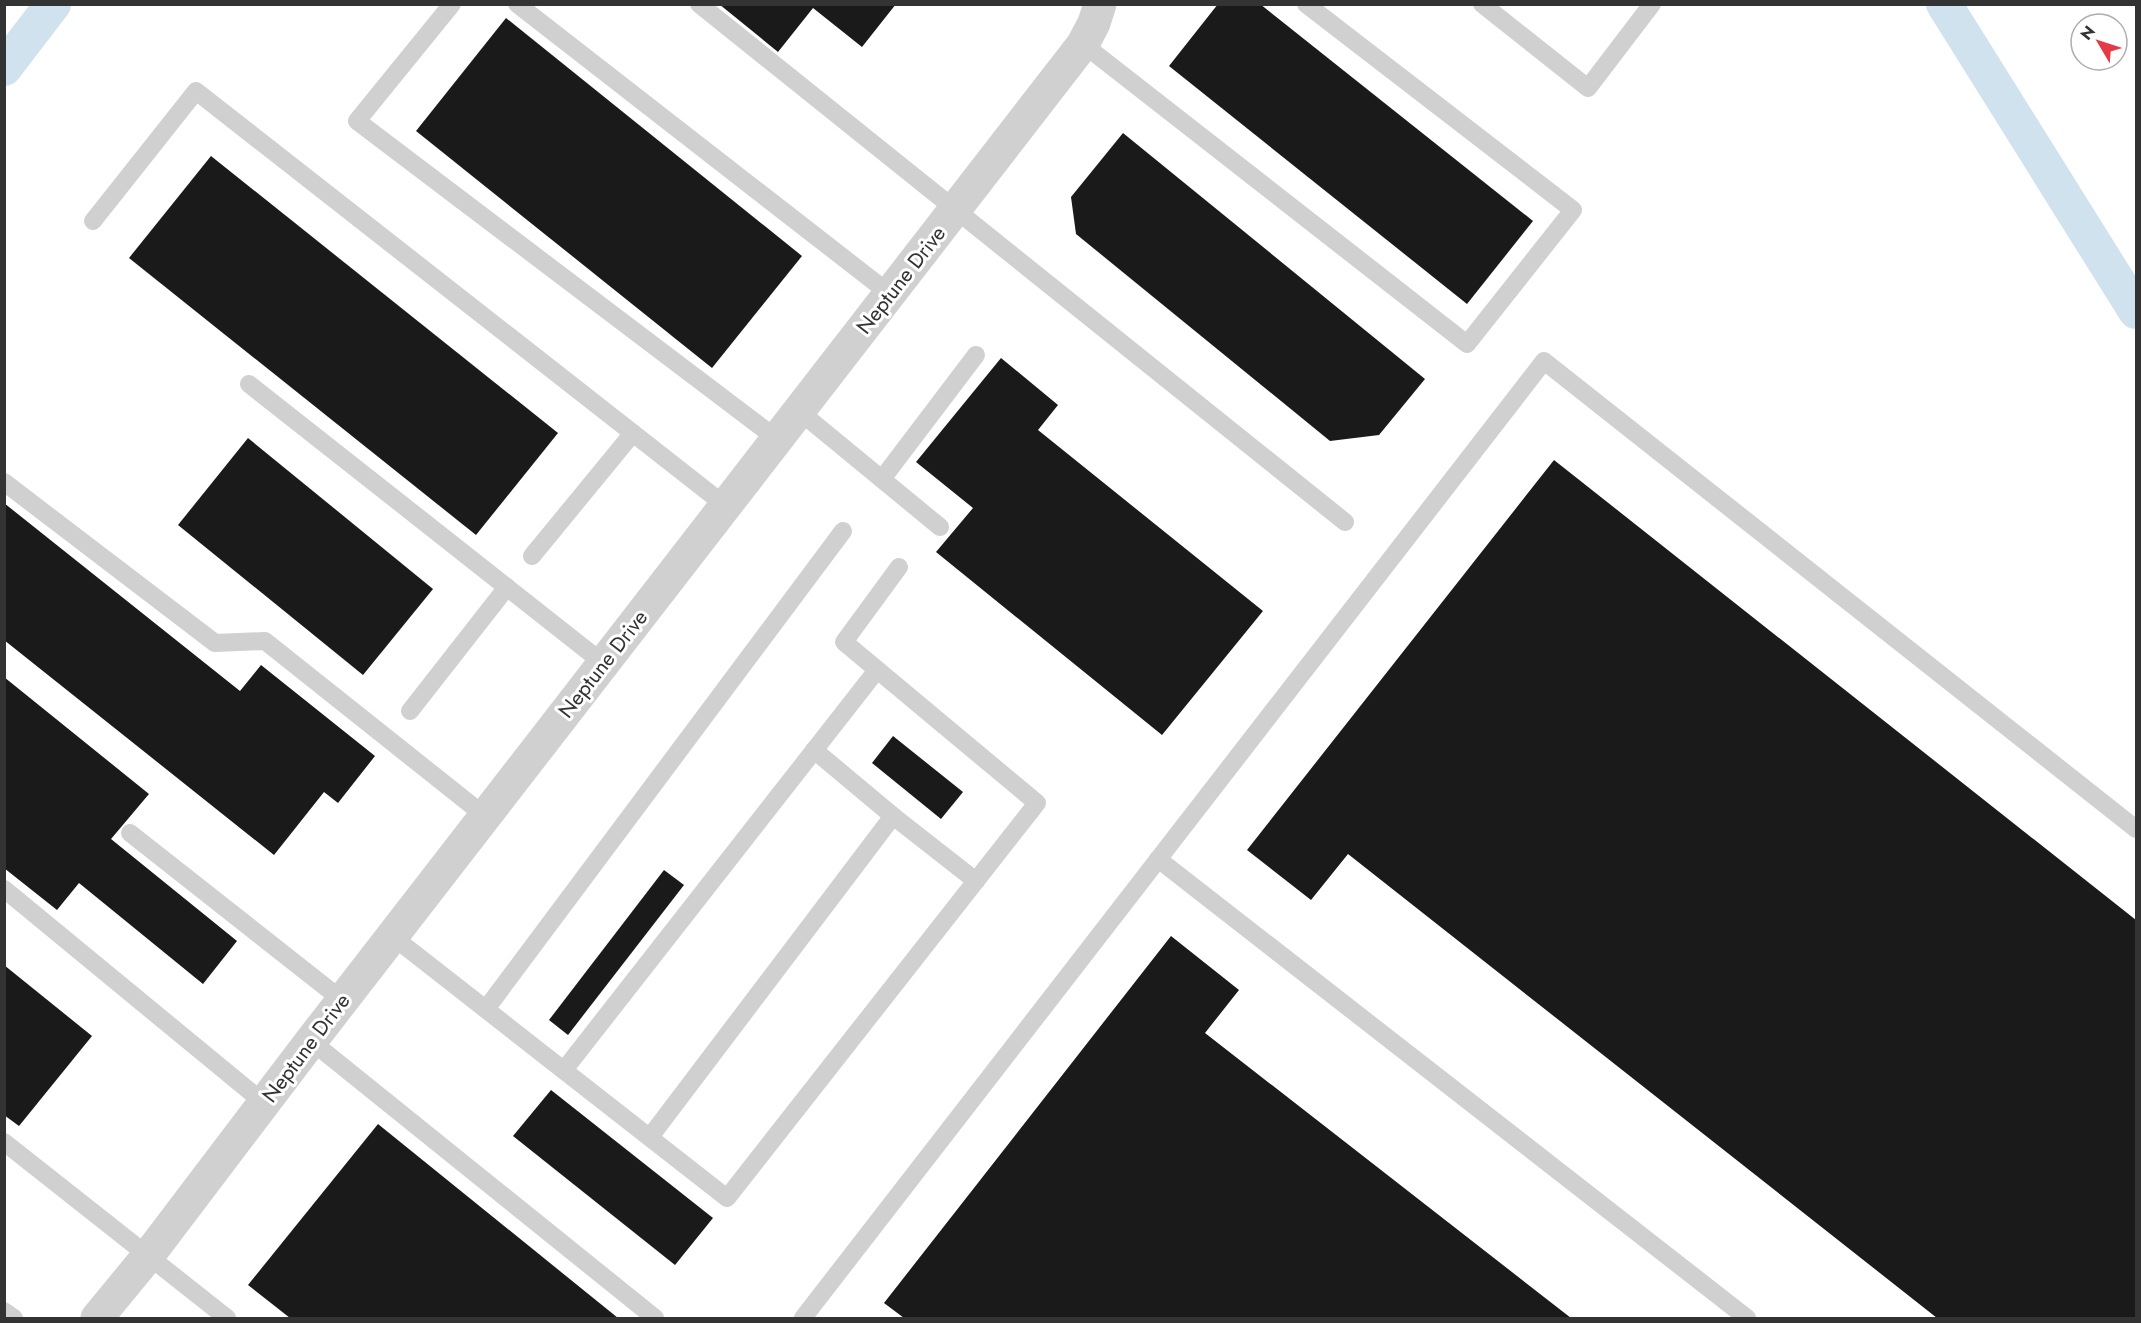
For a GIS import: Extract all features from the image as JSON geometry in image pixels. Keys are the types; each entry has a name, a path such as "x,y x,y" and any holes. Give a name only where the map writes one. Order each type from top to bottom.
{"street":[{"name":"Neptune Drive","path":"97,1318 148,1256 310,1041 1083,44 1095,23 1100,4"}],"lane":[{"path":"452,4 357,121 777,439"},
{"path":"517,4 890,294"},
{"path":"699,4 954,211 1345,522"},
{"path":"1083,44 1467,344 1574,210 1306,4"},
{"path":"1482,4 1588,88 1652,4"},
{"path":"93,221 196,91 726,506"},
{"path":"882,479 976,356"},
{"path":"802,1318 1544,361 2136,829"},
{"path":"249,384 603,663"},
{"path":"799,411 940,527"},
{"path":"532,556 633,433"},
{"path":"4,482 214,643 265,641 485,816"},
{"path":"486,1009 843,531"},
{"path":"392,936 727,1198 1037,803 844,642 899,567"},
{"path":"410,711 507,587"},
{"path":"564,1070 877,670"},
{"path":"814,750 976,881"},
{"path":"650,1137 893,816"},
{"path":"130,833 342,1000"},
{"path":"1158,859 1747,1318"},
{"path":"4,889 264,1102"},
{"path":"310,1041 655,1318"},
{"path":"4,1142 227,1318"},
{"path":"4,1311 14,1318"}],"building":[{"path":"719,4 896,4 862,47 813,8 778,52"},
{"path":"1218,4 1260,4 1533,221 1467,304 1169,66"},
{"path":"506,18 802,256 712,368 416,131"},
{"path":"1123,133 1425,379 1379,435 1330,441 1076,234 1071,197"},
{"path":"211,156 558,433 476,535 129,258"},
{"path":"1001,358 1058,405 1038,430 1263,611 1162,735 936,552 973,508 916,462"},
{"path":"248,438 433,589 363,675 178,525"},
{"path":"1554,460 2136,920 2136,1318 1937,1318 1348,854 1311,900 1247,850"},
{"path":"4,503 240,691 261,665 375,756 338,803 324,792 274,855 4,640"},
{"path":"4,677 149,794 111,839 237,941 203,984 79,883 57,910 4,868"},
{"path":"893,736 963,792 941,819 872,763"},
{"path":"664,870 684,885 568,1035 549,1020"},
{"path":"1171,936 1239,990 1205,1033 1571,1318 904,1318 884,1303"},
{"path":"4,965 92,1036 19,1126 4,1115"},
{"path":"551,1090 713,1218 675,1265 513,1136"},
{"path":"378,1124 618,1318 290,1318 248,1285"}],"waterway":[{"path":"4,68 53,4"},
{"path":"1944,4 2136,311"}]}
